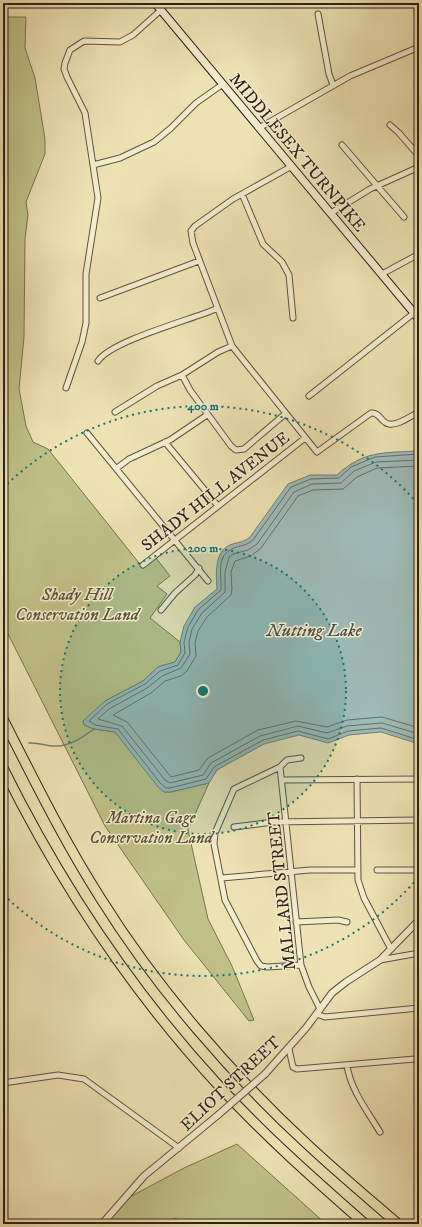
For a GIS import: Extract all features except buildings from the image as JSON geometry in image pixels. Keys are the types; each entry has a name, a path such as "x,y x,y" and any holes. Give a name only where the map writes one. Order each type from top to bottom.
{"highway":[{"path":"3,719 63,836 102,900 146,963 187,1016 260,1098 307,1144 398,1224"},
{"path":"3,768 66,884 116,959 148,1002 225,1093 273,1141 365,1224"}],"main road":[{"name":"MIDDLESEX TURNPIKE","path":"155,3 417,316"}],"street":[{"path":"66,388 82,342 88,313 86,269 98,207 98,193 85,113 64,69 68,54 84,41 120,42 133,35 161,10"},
{"path":"318,14 329,74 333,85"},
{"path":"259,128 358,72 419,47"},
{"path":"93,165 105,163 138,151 154,142 171,128 196,102 223,84"},
{"path":"390,125 399,132 419,156"},
{"path":"342,145 404,217"},
{"path":"292,166 242,194 193,228 191,237 216,309 232,346 317,452 371,413 376,413 387,423 392,424 419,412"},
{"path":"331,213 377,186 419,168"},
{"path":"242,194 263,244 282,262 289,275 293,318"},
{"path":"382,274 419,254"},
{"path":"100,298 199,261"},
{"path":"98,361 102,356 115,347 216,309"},
{"path":"309,396 417,316"},
{"path":"115,412 157,386 182,375 218,352 232,346"},
{"path":"182,375 207,414 231,446 239,450 244,449 252,443 285,414"},
{"path":"117,468 129,459 165,442 207,414"},
{"path":"87,432 176,539 208,581"},
{"name":"SHADY HILL AVENUE","path":"143,565 305,438"},
{"path":"165,442 218,506"},
{"path":"161,610 195,575 198,568"},
{"path":"301,758 287,760 280,767 238,785 232,791 214,838 225,900 239,929 261,966 274,967 301,965"},
{"name":"MALLARD STREET","path":"280,767 283,780 301,965 318,1012"},
{"path":"357,779 357,870 362,892 391,949"},
{"path":"283,780 419,779"},
{"path":"234,827 286,822 419,820"},
{"path":"222,878 291,872 357,870"},
{"path":"377,870 419,870"},
{"path":"296,922 338,920 347,922"},
{"name":"ELIOT STREET","path":"102,1224 144,1176 265,1074 289,1049 340,986 380,960 419,920"},
{"path":"380,960 419,953"},
{"path":"318,1012 325,1017 419,1008"},
{"path":"289,1049 294,1069 416,1059"},
{"path":"347,1065 349,1075 360,1098 380,1132"},
{"path":"3,1083 58,1075 84,1079 179,1148"}],"green space":[{"path":"3,17 26,17 25,48 35,78 45,139 45,154 26,202 28,215 25,239 24,337 19,389 26,426 33,442 48,449 143,568 156,558 170,576 157,586 167,594 150,618 180,642 181,652 175,662 158,667 143,681 105,701 84,725 94,729 115,732 164,792 171,792 209,783 188,830 208,919 232,966 254,1020 249,1021 184,940 105,826 3,624"},
{"path":"237,1144 326,1224 105,1224 126,1199 184,1168"}],"water":[{"name":"Nutting Lake","path":"419,450 419,744 381,732 349,735 328,743 299,735 264,744 217,770 209,783 164,792 158,787 115,732 94,729 84,725 83,721 105,701 143,681 158,667 175,662 181,652 180,642 184,626 195,607 217,589 217,564 221,553 230,545 250,537 288,484 310,475 337,475 346,467 364,457 383,453"},
{"path":"175,1218 188,1224 161,1224"}],"waterway":[{"path":"29,743 54,746 65,745 94,729"}],"park label":[{"name":"Shady Hill Conservation Land","path":"77,604"},
{"name":"Martina Gage Conservation Land","path":"151,827"}]}
